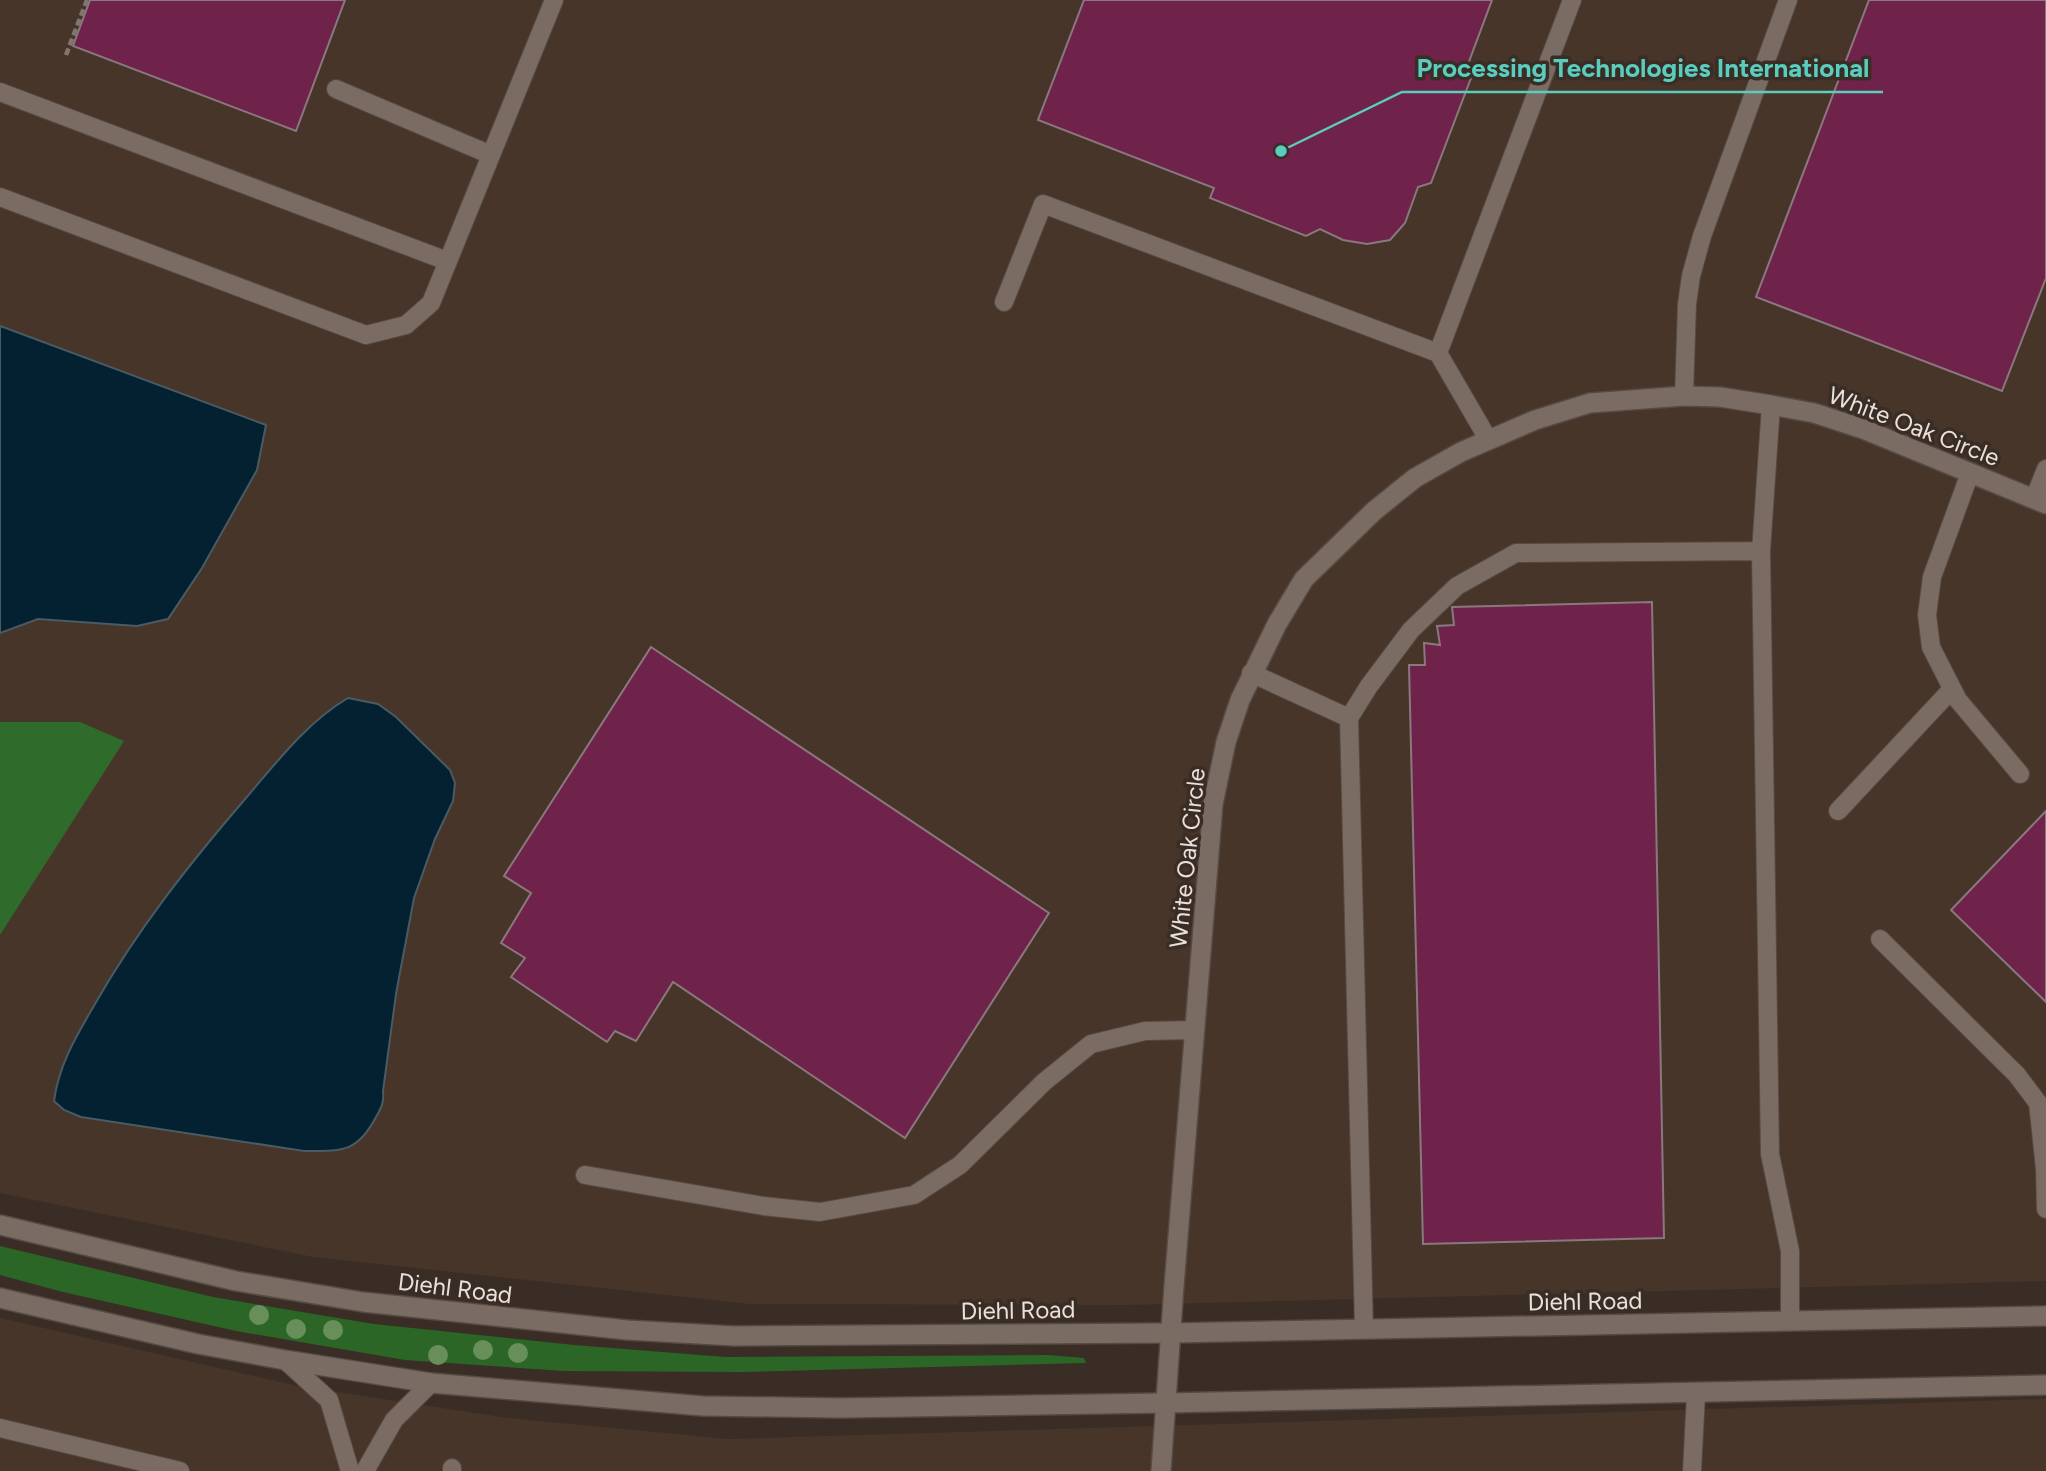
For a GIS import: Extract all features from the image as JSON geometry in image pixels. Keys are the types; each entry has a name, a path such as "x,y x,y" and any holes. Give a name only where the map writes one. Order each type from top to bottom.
{"street":[{"name":"White Oak Circle","path":"1161,1471 1213,804 1226,742 1251,673 1304,579 1374,510 1415,478 1488,439 1590,402 1684,396 1720,397 1814,413 1863,429 2040,502"},
{"name":"Diehl Road","path":"0,1225 236,1281 363,1302 627,1330 734,1336 1171,1333 2046,1316"},
{"path":"0,1298 185,1341 431,1383 703,1406 840,1408 1166,1403 2046,1385"}],"lane":[{"path":"0,197 366,335 406,325 431,303 554,0"},
{"path":"1438,352 1572,0"},
{"path":"1684,396 1687,304 1691,276 1702,236 1788,0"},
{"path":"336,89 491,155"},
{"path":"0,92 447,261"},
{"path":"1004,302 1043,204 1438,352 1488,439"},
{"path":"1771,405 1761,551 1770,1154 1790,1251 1790,1321"},
{"path":"2040,502 2046,469"},
{"path":"1970,473 1932,577 1927,615 1931,647 1958,700 2020,774"},
{"path":"1364,1329 1349,718 1411,630 1457,586 1516,553 1761,551"},
{"path":"1251,673 1349,718"},
{"path":"1838,811 1952,689"},
{"path":"1880,939 2017,1075 2038,1103 2046,1209"},
{"path":"585,1175 763,1206 820,1212 914,1195 960,1165 1044,1082 1091,1044 1145,1031 1195,1030"},
{"path":"285,1360 329,1400 350,1471"},
{"path":"365,1471 394,1420 431,1383"},
{"path":"1692,1471 1696,1394"},
{"path":"0,1428 180,1471"}],"path":[{"path":"66,55 87,0"}],"shaded area":[{"path":"0,0 2046,0 2046,1281 1127,1305 750,1304 313,1257 0,1193"},
{"path":"0,1318 298,1386 508,1418 729,1439 2046,1399 2046,1471 0,1471"}],"green space":[{"path":"0,722 80,722 124,741 0,935"},
{"path":"0,1246 213,1297 374,1324 574,1345 725,1357 1047,1355 1084,1358 1086,1363 742,1372 564,1371 405,1360 236,1331 0,1275"}],"water":[{"path":"0,326 266,425 257,470 202,568 168,619 137,626 38,619 0,633"},
{"path":"348,698 378,704 396,717 450,770 455,783 453,801 435,839 414,898 396,994 383,1101 369,1129 362,1138 347,1148 304,1151 81,1117 64,1110 54,1101 56,1087 70,1050 111,977 146,923 205,847 281,757 319,719"}],"building":[{"path":"90,0 345,0 296,131 73,46"},
{"path":"1084,0 1492,0 1464,75 1471,78 1431,183 1418,187 1405,223 1390,240 1367,244 1343,240 1320,229 1306,236 1210,198 1214,188 1038,120"},
{"path":"1869,0 2046,0 2046,278 2002,391 1756,297"},
{"path":"1652,602 1664,1238 1423,1244 1409,665 1425,665 1424,643 1440,645 1437,626 1454,625 1452,607"},
{"path":"651,647 1049,913 905,1138 673,982 636,1041 615,1031 607,1042 511,977 525,958 501,943 531,893 504,876"},
{"path":"2046,811 2046,1002 1951,910"}],"place":[{"name":"Processing Technologies International","path":"1281,151"}]}
